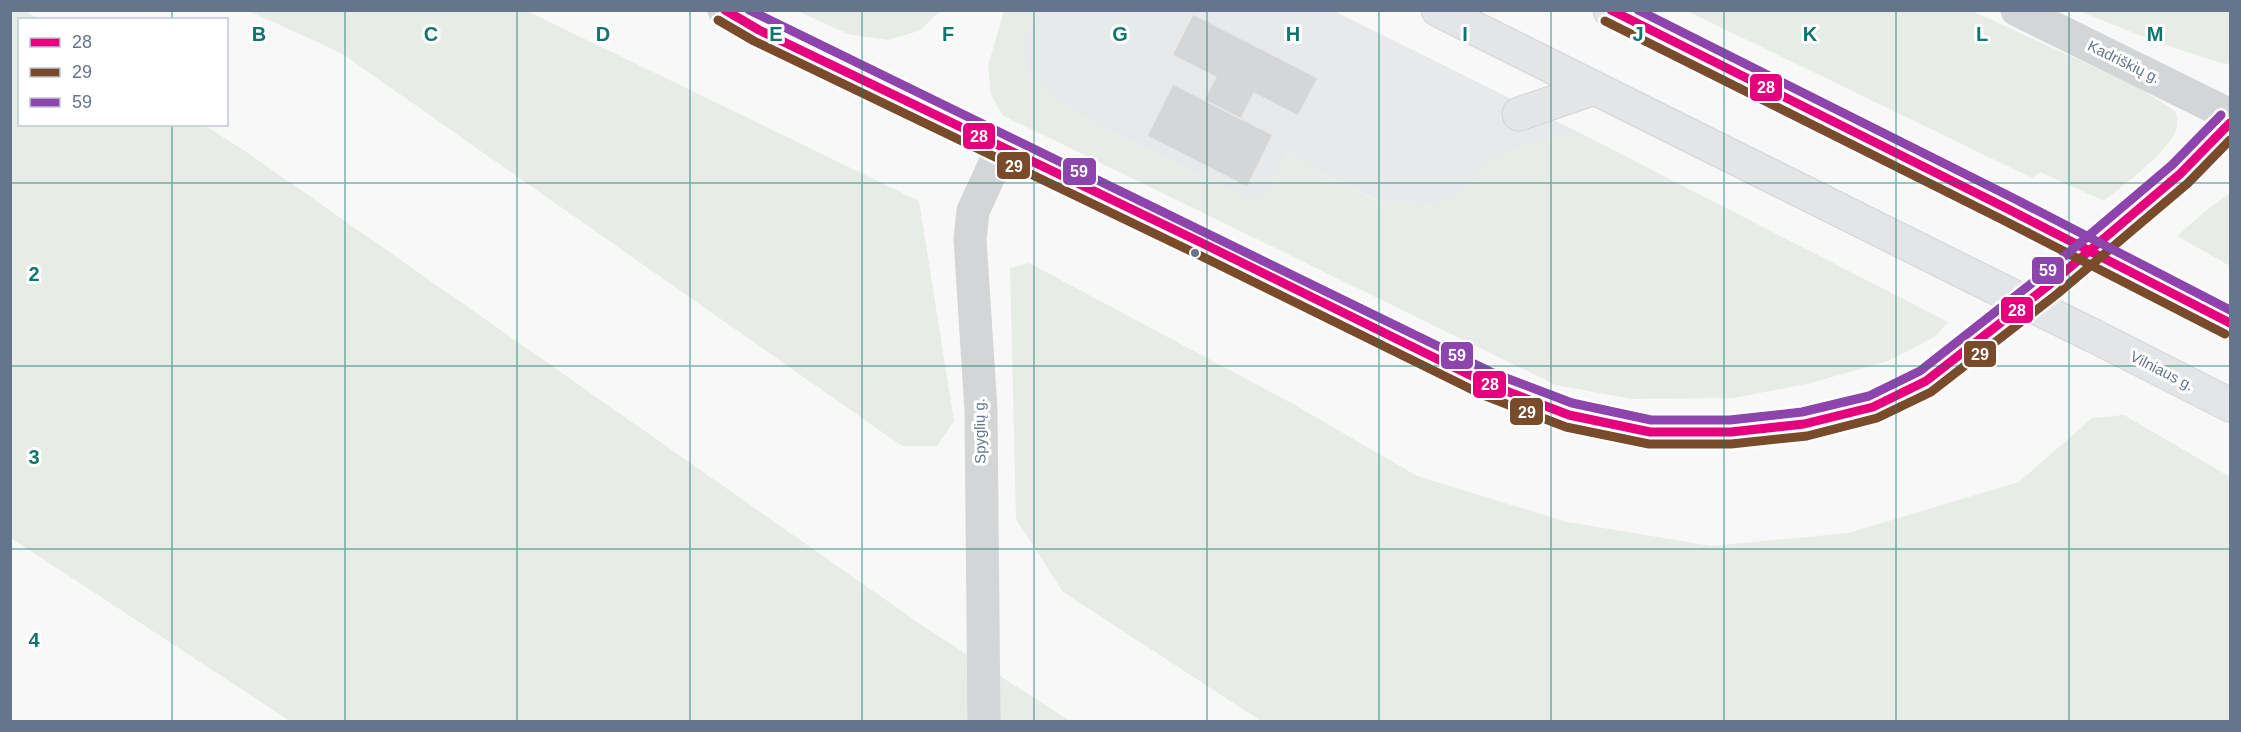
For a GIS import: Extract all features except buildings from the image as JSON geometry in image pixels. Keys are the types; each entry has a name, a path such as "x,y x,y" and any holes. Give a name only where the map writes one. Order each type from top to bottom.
{"highway":[{"name":"Vilniaus g.","path":"1438,10 2230,405"},
{"path":"1610,10 2230,323"},
{"path":"1519,114 1595,88"}],"street":[{"path":"724,10 759,30 1003,146 1488,384 1569,416 1650,432 1731,432 1804,424 1873,406 1926,381 2049,285 2180,174 2230,123"},
{"name":"Kadriškių g.","path":"2017,10 2230,115"},
{"name":"Spyglių g.","path":"984,722 981,410 970,239 974,211 1003,146"}],"shaded area":[{"path":"10,11 25,11 37,18 18,18 18,126 206,126 245,151 923,626 1070,721 290,721 11,538"},
{"path":"249,11 527,11 919,201 954,421 937,446 902,446 341,53"},
{"path":"797,11 940,11 919,31 887,40 848,34"},
{"path":"1004,11 1038,11 1021,43 1030,77 1081,117 1256,203 1264,196 1287,152 1310,168 1378,201 1437,205 1464,190 1493,159 1539,141 1584,135 1948,322 1936,336 1888,361 1811,383 1734,398 1632,399 1556,385 1002,115 991,94 988,66"},
{"path":"1038,11 1334,11 1584,135 1539,141 1493,159 1464,190 1437,205 1379,201 1310,168 1287,152 1264,196 1256,203 1081,117 1030,77 1021,43"},
{"path":"1687,11 1972,11 2138,87 2175,111 2177,125 2168,144 2158,155 2104,201 2040,172 2032,178"},
{"path":"2079,11 2230,11 2230,64 2159,43"},
{"path":"2230,193 2230,266 2177,236"},
{"path":"1029,263 1295,405 1417,476 1567,522 1711,546 1848,533 2019,482 2092,418 2124,415 2230,477 2230,721 1261,721 1063,592 1016,519 1010,268"}],"transit line":[{"name":"28","path":"725,10 759,30 1202,243 1488,384 1569,415 1650,432 1731,432 1804,424 1873,407 1926,381 2049,285 2180,174 2230,123"},
{"name":"59","path":"749,10 1493,373 1572,403 1651,420 1730,420 1802,412 1869,396 1920,371 2041,276 2172,165 2221,115"},
{"name":"28","path":"1611,10 2230,323"},
{"name":"59","path":"1638,10 2013,198 2230,310"},
{"name":"29","path":"718,20 754,41 1197,254 1483,395 1566,427 1649,444 1731,444 1807,436 1877,418 1931,392 2057,294 2188,183 2230,140"},
{"name":"29","path":"1605,21 2225,334"}]}
